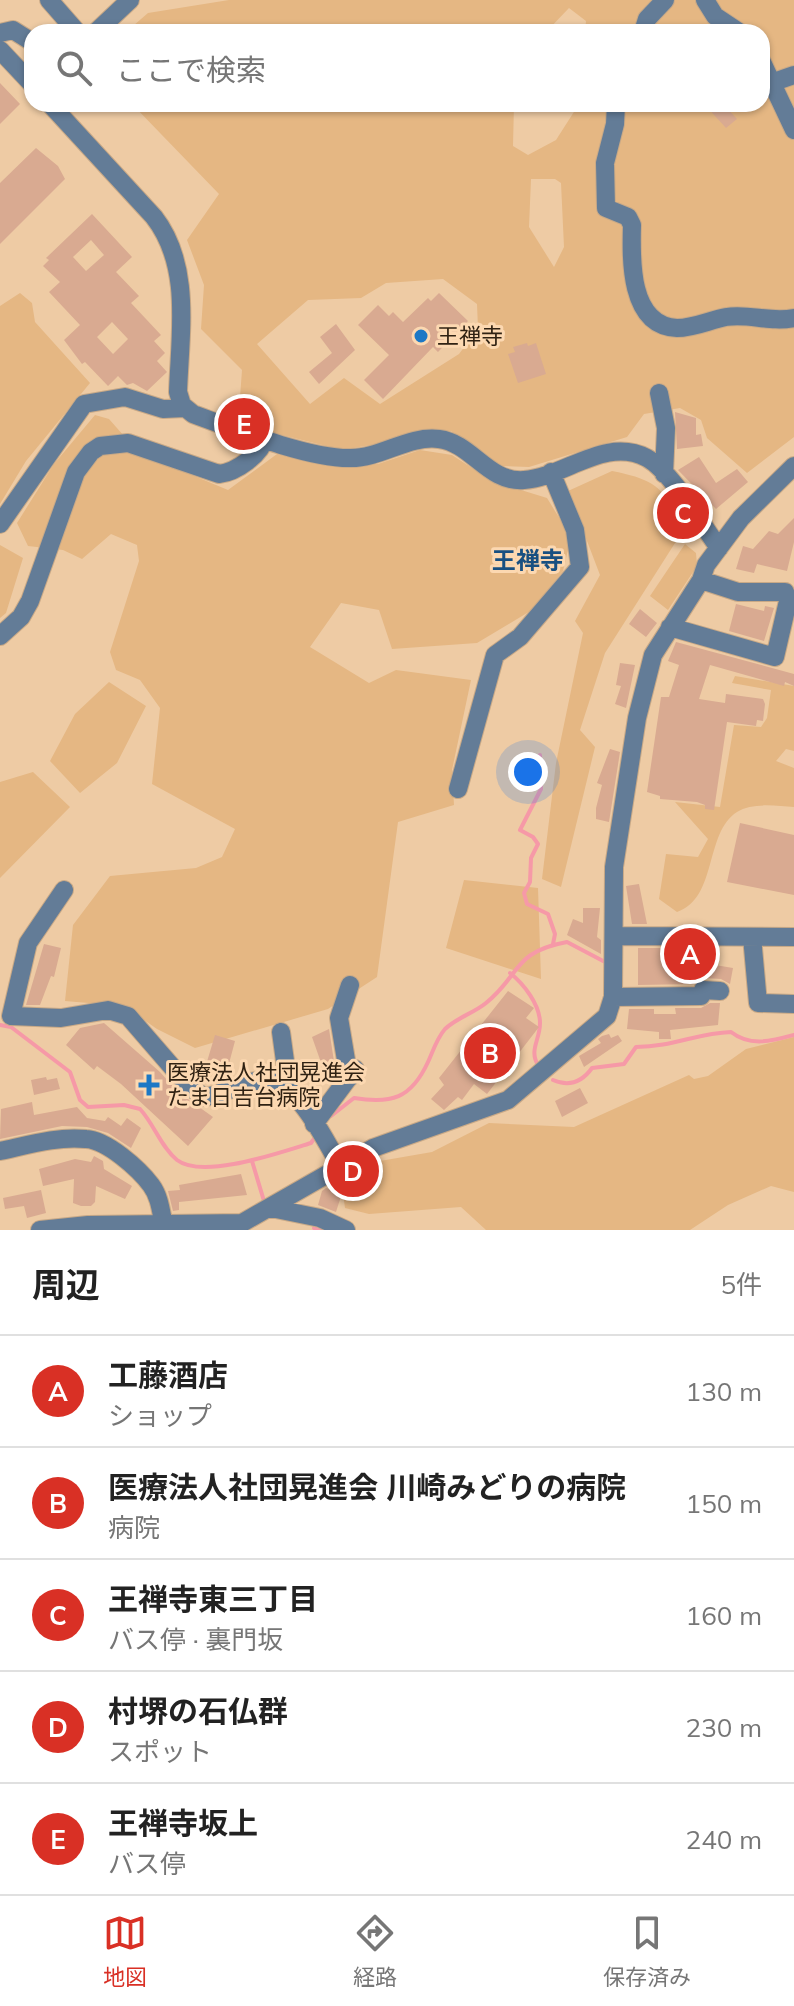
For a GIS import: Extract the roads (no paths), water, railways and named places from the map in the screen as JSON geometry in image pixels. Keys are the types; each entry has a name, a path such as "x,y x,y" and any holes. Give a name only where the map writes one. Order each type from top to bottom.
{"street":[{"path":"49,0 70,24"},
{"path":"104,24 130,0"},
{"path":"645,24 665,0"},
{"path":"705,0 715,16 727,24"},
{"path":"0,33 13,30 24,37"},
{"path":"0,50 24,76"},
{"path":"794,75 771,83 794,130"},
{"path":"57,112 154,217 167,236 180,281 178,392 185,408 193,414 318,454 350,458 379,454 426,438 453,442 484,467 510,479 524,480 612,451 625,451 647,458 664,474 719,548"},
{"path":"615,112 605,163 606,208 628,217 632,225 635,283 650,316 664,326 680,328 726,317 776,322 794,318"},
{"path":"659,393 666,428 664,474"},
{"path":"0,524 84,404 125,397 163,409 185,408"},
{"path":"0,636 21,617 30,601 76,472 91,452 100,446 128,443 219,474 235,470 262,448 265,438"},
{"path":"40,1230 88,1225 242,1227 340,1165 373,1148 508,1100 607,1016 613,997 614,867 645,677 653,655 719,548 762,496 794,466"},
{"path":"458,789 495,655 520,637 580,567 575,530 551,472"},
{"path":"670,627 775,657 790,587 738,592 701,580"},
{"path":"64,890 28,943 11,1016 61,1018 108,1010 128,1016 186,1083 203,1097 221,1096 256,1081 274,1083 289,1090"},
{"path":"614,936 794,937"},
{"path":"752,937 758,1003 794,1004"},
{"path":"314,1124 352,1074 339,1018 350,985"},
{"path":"613,997 701,996 703,990 720,991"},
{"path":"281,1032 289,1090 340,1165"},
{"path":"0,1151 50,1140 89,1138 110,1149 150,1184 159,1201 164,1226"},
{"path":"271,1208 320,1218 346,1230"}],"waterway":[{"path":"540,755 541,789 520,830 533,837 538,844 531,858 530,882 524,893 527,904 548,914 555,934 553,944"},
{"path":"331,1116 354,1098 389,1099 407,1091 421,1074 445,1029 486,1003 526,958 536,952 567,942 605,962"},
{"path":"510,973 526,989 537,1009 540,1029 534,1050 539,1067"},
{"path":"0,1025 11,1027 70,1072 80,1100 88,1107 124,1105 140,1109 171,1155 189,1165 223,1166 262,1158 311,1143 316,1136"},
{"path":"553,1080 575,1082 592,1068 624,1064 636,1047 731,1032 753,1041 794,1035"},
{"path":"252,1161 264,1201"},
{"path":"314,1228 322,1230"}],"place":[{"name":"王禅寺","path":"421,336"},
{"name":"王禅寺坂上","path":"244,424"},
{"name":"王禅寺東三丁目","path":"683,513"},
{"name":"工藤酒店","path":"690,954"},
{"name":"医療法人社団晃進会 川崎みどりの病院","path":"490,1053"},
{"name":"医療法人社団晃進会 たま日吉台病院","path":"149,1085"},
{"name":"村堺の石仏群","path":"353,1171"}],"district":[{"name":"王禅寺","path":"528,561"}]}
